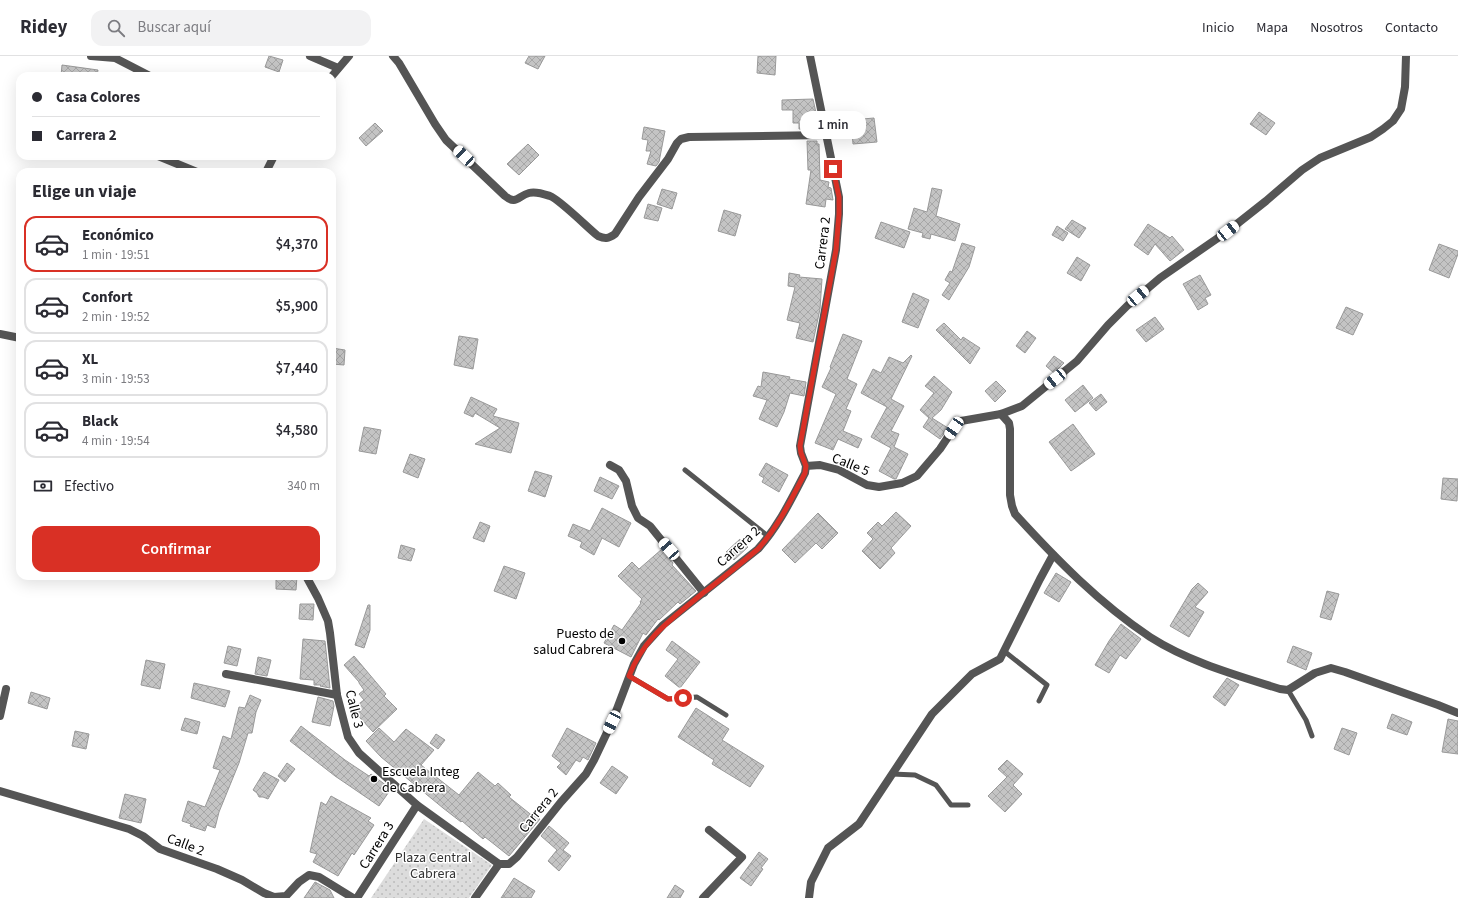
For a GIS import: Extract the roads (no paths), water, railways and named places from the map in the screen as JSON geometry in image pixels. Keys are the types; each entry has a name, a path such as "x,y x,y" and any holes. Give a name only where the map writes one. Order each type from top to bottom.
{"street":[{"path":"91,56 115,58 142,72"},
{"path":"310,56 338,68"},
{"path":"335,72 349,56"},
{"path":"393,56 399,63 446,140 505,196 511,200 515,200 531,192 553,197 598,236 604,239 615,234 638,197 660,171 681,139 689,137 826,135"},
{"name":"Carrera 2","path":"499,864 510,864 586,774 612,722 634,664 644,646 663,625 758,549 769,537 779,522 805,473 806,466 800,446 836,250 839,214 839,197 810,56"},
{"name":"Calle 5","path":"806,466 820,465 838,470 867,485 879,487 902,483 917,476 961,421 1001,414 1022,406 1077,361 1108,325 1132,301 1160,278 1228,231 1302,170 1320,158 1371,137 1393,120 1401,109 1405,87 1406,56"},
{"path":"168,160 187,168"},
{"path":"0,334 16,337"},
{"path":"1001,414 1009,423 1010,430 1010,495 1015,514 1053,555 1079,580 1151,637 1202,663 1280,689 1288,690 1315,673 1330,668 1374,682 1458,713"},
{"path":"610,465 618,470 626,481 632,506 638,518 650,526 704,593"},
{"path":"809,898 811,882 828,848 859,824 932,714 972,674 1000,659 1053,555"},
{"name":"Calle 3","path":"308,580 328,621 337,695 348,737 359,753 417,805 499,864"},
{"path":"226,674 337,695"},
{"path":"0,716 6,689"},
{"name":"Calle 2","path":"0,791 129,828 143,836 160,849 218,869 274,897 286,896 299,882 309,876 319,877 353,898"},
{"name":"Carrera 3","path":"357,898 417,805"},
{"path":"703,898 742,857 709,830"},
{"path":"475,898 499,864"}],"lane":[{"path":"685,470 769,537"},
{"path":"1004,651 1047,686 1038,701"},
{"path":"629,676 668,699 697,697 726,715"},
{"path":"1288,690 1306,720 1312,736"},
{"path":"892,774 915,775 936,785 951,805 968,805"}],"place":[{"name":"Puesto de salud Cabrera","path":"622,641"},
{"name":"Escuela Integ de Cabrera","path":"374,779"}],"park label":[{"name":"Plaza Central Cabrera","path":"433,866"}]}
